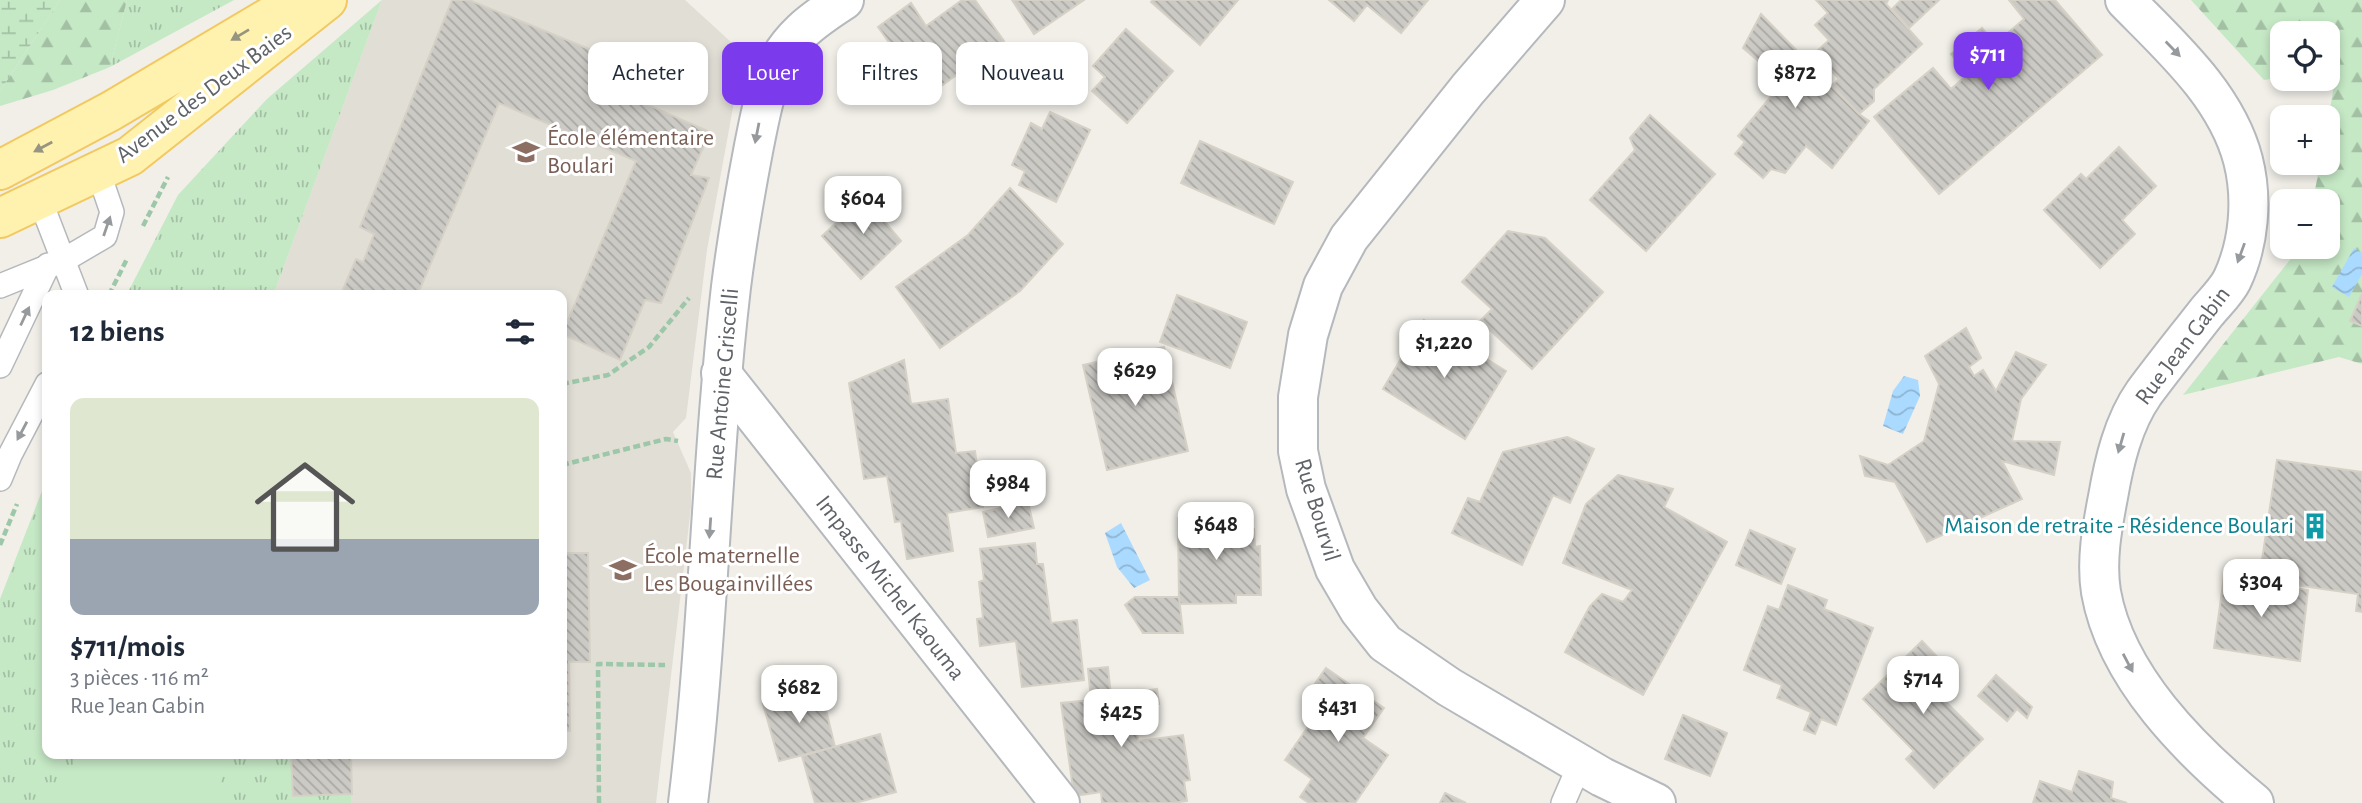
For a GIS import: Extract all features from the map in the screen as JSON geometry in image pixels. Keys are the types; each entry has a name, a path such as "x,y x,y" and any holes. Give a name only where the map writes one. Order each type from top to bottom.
{"main road":[{"name":"Avenue des Deux Baies","path":"0,170 111,111 299,0"},
{"name":"Avenue des Deux Baies","path":"0,218 130,156 327,0"}],"street":[{"name":"Rue Antoine Griscelli","path":"697,793 721,373 739,221 761,113 772,74 789,45 810,21 844,0"},
{"name":"Rue Bourvil","path":"1545,0 1462,96 1349,238 1323,286 1308,335 1298,397 1298,451 1306,489 1335,569 1359,610 1385,643 1443,684 1580,764 1656,803"},
{"name":"Rue Jean Gabin","path":"2125,0 2188,65 2224,114 2243,160 2249,207 2245,243 2231,281 2142,395 2123,434 2111,480 2100,546 2101,591 2111,626 2128,665 2150,699 2222,776 2254,803"},
{"name":"Impasse Michel Kaouma","path":"721,373 1060,803"}],"lane":[{"path":"0,286 56,263 104,236 112,212 98,171"},
{"path":"40,200 56,263 73,290"},
{"path":"0,366 56,263"},
{"path":"0,480 42,394"},
{"path":"1563,803 1580,764"}],"path":[{"path":"567,465 666,439 684,443"},
{"path":"599,803 598,664 678,665"}],"shaded area":[{"name":"École élémentaire Boulari","path":"382,0 685,0 731,42 722,42 722,105 733,105 707,250 686,418 673,432 691,473 691,507 656,803 351,803 351,759 567,759 567,290 275,290"}],"green space":[{"path":"0,0 60,0 0,91"},
{"path":"60,0 127,0 110,67 53,90 0,106 0,91"},
{"path":"127,0 234,0 110,67"},
{"path":"382,0 275,290 129,290 178,195 267,99"},
{"path":"2191,0 2362,0 2362,364 2339,357 2183,395 2291,259 2340,259 2340,189 2315,189 2318,175 2340,175 2340,105 2331,105 2333,91 2340,91 2340,21 2270,21 2270,79 2264,80"},
{"path":"42,491 42,759 351,759 351,803 0,803 0,599"},
{"path":"75,759 228,759 215,803 62,803"}],"water":[{"path":"2354,248 2362,253 2362,274 2349,297 2332,287"},
{"path":"1904,376 1918,380 1920,396 1903,434 1883,426 1893,391"},
{"path":"1121,523 1150,580 1134,588 1117,567 1105,533"}],"building":[{"path":"452,0 469,0 588,49 588,105 648,105 710,132 691,175 709,178 661,303 645,300 620,360 567,336 567,322 636,161 499,103 420,290 343,290 356,259 363,262 374,234 360,227"},
{"path":"962,0 975,0 1004,41 956,42 956,75 942,85 942,42 889,42 878,27 911,3 926,26"},
{"path":"1012,0 1084,0 1034,34"},
{"path":"1238,0 1200,45 1151,2"},
{"path":"1329,0 1428,0 1401,33 1367,5 1354,21"},
{"path":"1816,0 1888,0 1886,4 1922,44 1874,89 1874,101 1859,114 1832,85 1839,79 1815,53 1829,40 1815,25 1828,13"},
{"path":"1901,0 1939,0 1909,28 1892,9"},
{"path":"2009,0 2055,0 2102,55 1939,194 1874,117 1933,68 1951,89 1968,74 1951,54 1982,28 1995,44 2024,19"},
{"path":"1761,14 1869,121 1832,168 1806,146 1785,173 1771,169 1763,178 1735,154 1745,142 1738,136 1783,82 1743,48"},
{"path":"1126,29 1173,71 1127,123 1092,91 1105,77 1093,66"},
{"path":"1050,112 1090,130 1056,202 1019,185 1025,171 1012,165 1031,123 1042,129"},
{"path":"1650,115 1715,174 1646,251 1590,200 1635,150 1630,138"},
{"path":"1200,141 1293,182 1274,224 1181,183"},
{"path":"2119,147 2156,186 2122,220 2135,234 2100,268 2044,210 2081,174 2086,179"},
{"path":"1010,188 1063,244 1020,291 940,348 896,287 968,235"},
{"path":"869,192 891,216 885,222 901,241 861,279 822,236"},
{"path":"1508,231 1545,238 1603,292 1532,369 1480,321 1492,309 1462,282"},
{"path":"2362,294 2362,326 2350,321"},
{"path":"1177,295 1247,322 1230,368 1160,342"},
{"path":"1424,320 1506,371 1465,439 1383,389"},
{"path":"1966,328 1981,358 1969,367 1974,376 1983,370 1996,391 2016,352 2046,365 2021,399 2012,441 2060,442 2054,475 2002,461 2022,499 1927,542 1895,482 1865,476 1860,456 1888,465 1924,441 1939,384 1925,356"},
{"path":"1164,347 1188,451 1107,470 1083,365"},
{"path":"904,360 911,404 948,399 956,453 975,451 983,507 947,513 953,551 907,559 901,521 895,522 887,476 864,479 849,383"},
{"path":"1567,437 1594,449 1570,503 1553,495 1522,565 1452,533 1468,498 1480,502 1503,452"},
{"name":"Maison de retraite - Résidence Boulari","path":"2277,460 2362,472 2362,612 2356,611 2358,594 2259,580"},
{"path":"1618,475 1673,489 1664,507 1727,542 1643,695 1565,652 1590,606 1602,594 1623,602 1632,590 1563,563 1586,504"},
{"path":"1028,502 1034,528 988,537 983,512"},
{"path":"1178,518 1227,518 1227,530 1254,529 1255,547 1260,546 1261,595 1236,595 1236,603 1179,604"},
{"path":"1750,530 1795,549 1781,584 1736,565"},
{"path":"1035,543 1037,564 1043,564 1051,623 1077,620 1084,680 1022,687 1016,641 980,646 977,619 983,618 979,582 984,580 980,549"},
{"path":"567,553 588,553 590,662 569,662 570,731 567,731"},
{"name":"Maison de retraite - Résidence Boulari","path":"2224,577 2308,590 2300,661 2214,648"},
{"path":"1788,585 1827,600 1824,609 1873,628 1836,725 1821,719 1815,734 1804,730 1811,712 1777,698 1782,685 1744,670 1768,606 1779,610"},
{"path":"1135,597 1179,597 1183,633 1143,633 1125,605"},
{"path":"1922,641 1946,666 1928,684 1983,739 1934,788 1906,759 1914,751 1863,699"},
{"path":"1108,667 1111,696 1157,689 1159,704 1133,708 1138,741 1183,735 1190,780 1184,781 1187,801 1102,803 1101,792 1074,796 1061,703 1091,700 1088,669"},
{"path":"1326,668 1384,708 1363,738 1388,755 1355,803 1309,803 1300,797 1312,779 1285,760 1325,702 1309,692"},
{"path":"1996,675 2032,707 2027,718 2017,709 2007,721 1978,696"},
{"path":"821,689 835,747 779,761 763,704"},
{"path":"1683,715 1727,733 1710,776 1665,759"},
{"path":"880,734 896,792 855,803 815,803 802,756"},
{"path":"291,759 351,759 352,794 293,796"},
{"path":"2079,771 2113,782 2111,798 2127,803 2033,803 2040,781 2072,792"},
{"path":"1445,793 1466,803 1440,803"}],"place":[{"name":"École élémentaire Boulari","path":"526,152"},
{"name":"Maison de retraite - Résidence Boulari","path":"2315,526"},
{"name":"École maternelle Les Bougainvillées","path":"623,570"}]}
